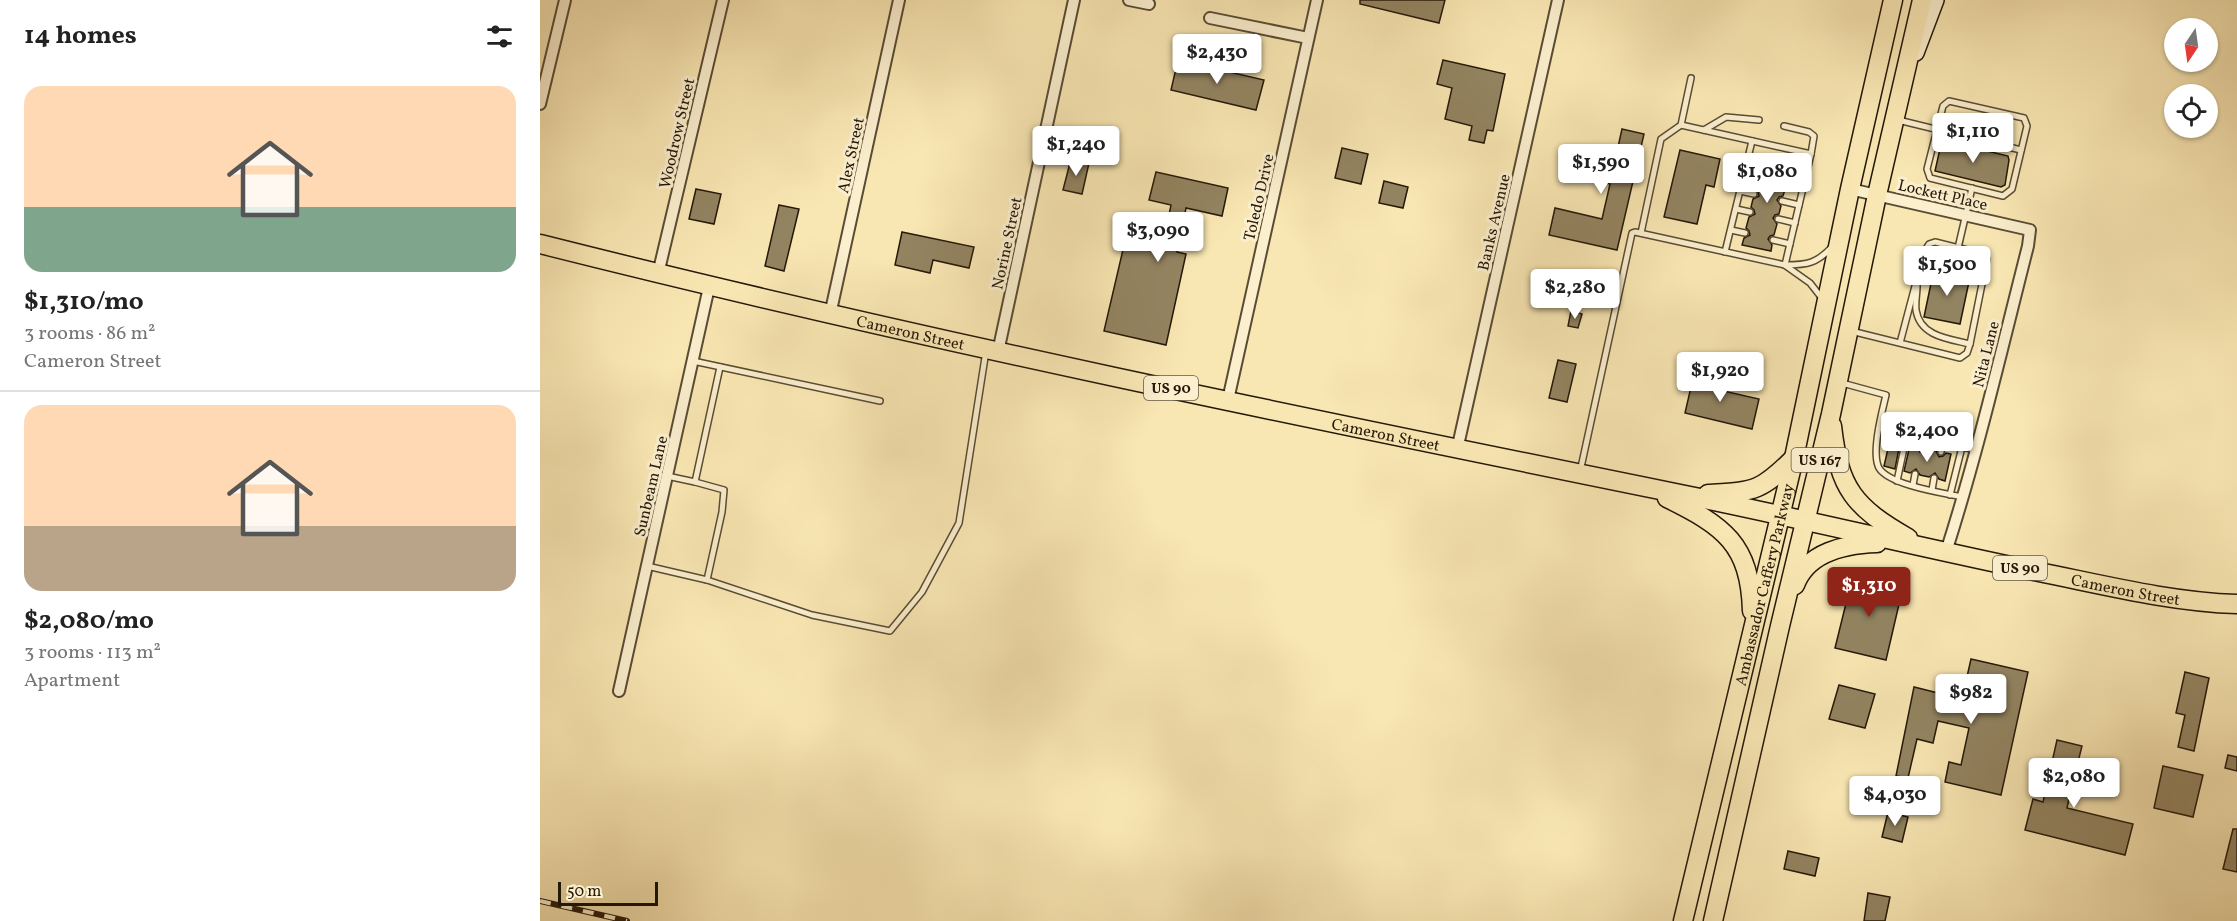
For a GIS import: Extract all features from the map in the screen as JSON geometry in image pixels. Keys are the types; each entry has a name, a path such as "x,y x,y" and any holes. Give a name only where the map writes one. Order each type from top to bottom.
{"main road":[{"name":"Ambassador Caffery Parkway","path":"1683,921 1794,458 1850,189 1893,0"},
{"name":"US 167","path":"1901,92 1922,0"},
{"path":"1901,92 1936,0"},
{"name":"Ambassador Caffery Parkway","path":"1713,921 1831,414 1901,92"},
{"name":"Cameron Street","path":"540,244 830,315 1457,450 1687,496 2117,588 2203,602 2237,604"},
{"path":"1831,414 1838,467 1850,492 1866,511 1883,524 1925,548"},
{"path":"1687,496 1754,489 1766,484 1794,458"},
{"path":"1647,488 1713,523 1730,539 1739,552 1749,578 1753,634"},
{"path":"1780,626 1798,577 1813,561 1836,548 1862,543 1905,543"}],"street":[{"path":"540,104 565,0"},
{"name":"Woodrow Street","path":"658,274 723,0"},
{"name":"Alex Street","path":"830,315 899,0"},
{"name":"Norine Street","path":"992,351 1074,0"},
{"path":"1129,0 1149,4"},
{"name":"Toledo Drive","path":"1228,400 1317,0"},
{"name":"Banks Avenue","path":"1457,450 1558,0"},
{"path":"1210,18 1308,38"},
{"name":"Lockett Place","path":"1850,189 2030,230"},
{"name":"Nita Lane","path":"1946,552 1964,498 2028,246 2030,230"},
{"name":"Sunbeam Lane","path":"619,691 709,286"}],"lane":[{"path":"1641,233 1661,139 1681,125 1691,78"},
{"path":"1949,101 2024,118 2027,126 2021,150 2012,189 2003,196 1930,178 1927,169 1943,106 1949,101"},
{"path":"1704,130 1725,117 1759,120"},
{"path":"1895,119 2021,150"},
{"path":"1681,125 1811,154"},
{"path":"1784,126 1809,132 1814,136 1785,265"},
{"path":"1725,252 1752,141"},
{"path":"1745,168 1759,172"},
{"path":"1788,178 1805,182"},
{"path":"1958,248 1972,188"},
{"path":"1740,191 1754,194"},
{"path":"1782,201 1799,205"},
{"path":"1736,209 1750,212"},
{"path":"1778,219 1795,223"},
{"path":"1731,230 1745,233"},
{"path":"1580,475 1632,232 1785,265 1801,265 1820,260 1840,239"},
{"path":"1773,240 1790,244"},
{"path":"1849,330 1900,343 1960,358 1967,353 1970,344 1987,258 1979,253 1935,242 1929,244 1917,275 1900,343"},
{"path":"1785,265 1820,293 1825,311"},
{"path":"1917,275 1916,312 1925,328 1935,336 1970,344"},
{"path":"647,566 707,580 812,615 890,632 922,592 959,523 992,351"},
{"path":"693,361 880,402"},
{"path":"695,482 720,368"},
{"path":"1837,382 1886,395 1876,442 1879,468 1891,479 1964,498"},
{"path":"1879,428 1976,450"},
{"path":"1897,481 1907,434"},
{"path":"1922,447 1924,438"},
{"path":"1941,452 1943,442"},
{"path":"1950,495 1962,447"},
{"path":"1913,485 1916,474"},
{"path":"667,476 724,490 722,512 707,580"},
{"path":"1932,490 1935,478"}],"building":[{"path":"1360,0 1445,0 1439,23 1360,4"},
{"path":"1178,60 1264,80 1256,110 1171,90"},
{"path":"1443,60 1505,74 1493,131 1487,130 1484,143 1469,140 1472,126 1445,119 1452,88 1437,84"},
{"path":"1622,129 1644,134 1617,250 1549,235 1555,208 1602,219 1610,184 1560,173 1564,154 1614,165"},
{"path":"1942,140 2008,156 2005,185 2001,187 1935,171"},
{"path":"1342,148 1368,154 1361,184 1335,178"},
{"path":"1680,150 1720,159 1714,187 1706,185 1697,224 1664,217"},
{"path":"1763,158 1791,164 1789,173 1783,177 1787,183 1783,196 1777,200 1781,206 1779,214 1773,218 1777,224 1774,235 1768,239 1772,245 1771,251 1742,245 1744,238 1750,235 1746,228 1749,217 1755,214 1751,207 1753,199 1759,196 1755,189 1758,177 1764,173 1760,167"},
{"path":"1071,159 1089,163 1082,194 1063,190"},
{"path":"1156,172 1228,188 1222,216 1186,208 1177,252 1186,254 1166,345 1104,331 1125,241 1162,249 1171,205 1149,200"},
{"path":"1384,181 1408,187 1403,208 1379,203"},
{"path":"696,189 721,194 714,224 689,219"},
{"path":"779,205 799,209 784,271 765,266"},
{"path":"902,232 974,247 969,268 933,260 930,273 895,265"},
{"path":"1934,269 1970,277 1960,324 1924,317"},
{"path":"1571,311 1582,314 1578,328 1568,326"},
{"path":"1558,360 1576,364 1567,402 1549,398"},
{"path":"1694,374 1721,381 1719,390 1759,399 1752,429 1685,413"},
{"path":"1890,440 1900,443 1895,469 1884,466"},
{"path":"1910,445 1917,446 1920,452 1927,449 1936,451 1939,457 1946,453 1951,454 1945,481 1939,479 1935,473 1929,477 1920,475 1916,469 1910,473 1904,471"},
{"path":"1853,575 1903,587 1886,660 1835,648"},
{"path":"1971,659 2028,672 2001,795 1945,782 1949,762 1961,765 1969,728 1938,721 1933,743 1917,739 1908,778 1896,776 1914,687 1962,699"},
{"path":"2185,672 2209,678 2194,751 2178,747 2185,715 2176,713"},
{"path":"1839,685 1875,694 1865,728 1829,719"},
{"path":"2057,740 2082,746 2077,766 2088,769 2086,780 2074,777 2067,808 2133,824 2125,855 2025,830 2033,799 2043,802"},
{"path":"2228,755 2237,757 2237,771 2225,768"},
{"path":"2163,766 2203,775 2193,817 2154,808"},
{"path":"1888,812 1908,817 1902,842 1882,837"},
{"path":"2233,829 2237,829 2237,872 2223,869"},
{"path":"1788,851 1819,858 1815,876 1784,869"},
{"path":"1868,893 1890,897 1885,921 1864,921"}],"railway":[{"path":"540,901 627,921"}]}
